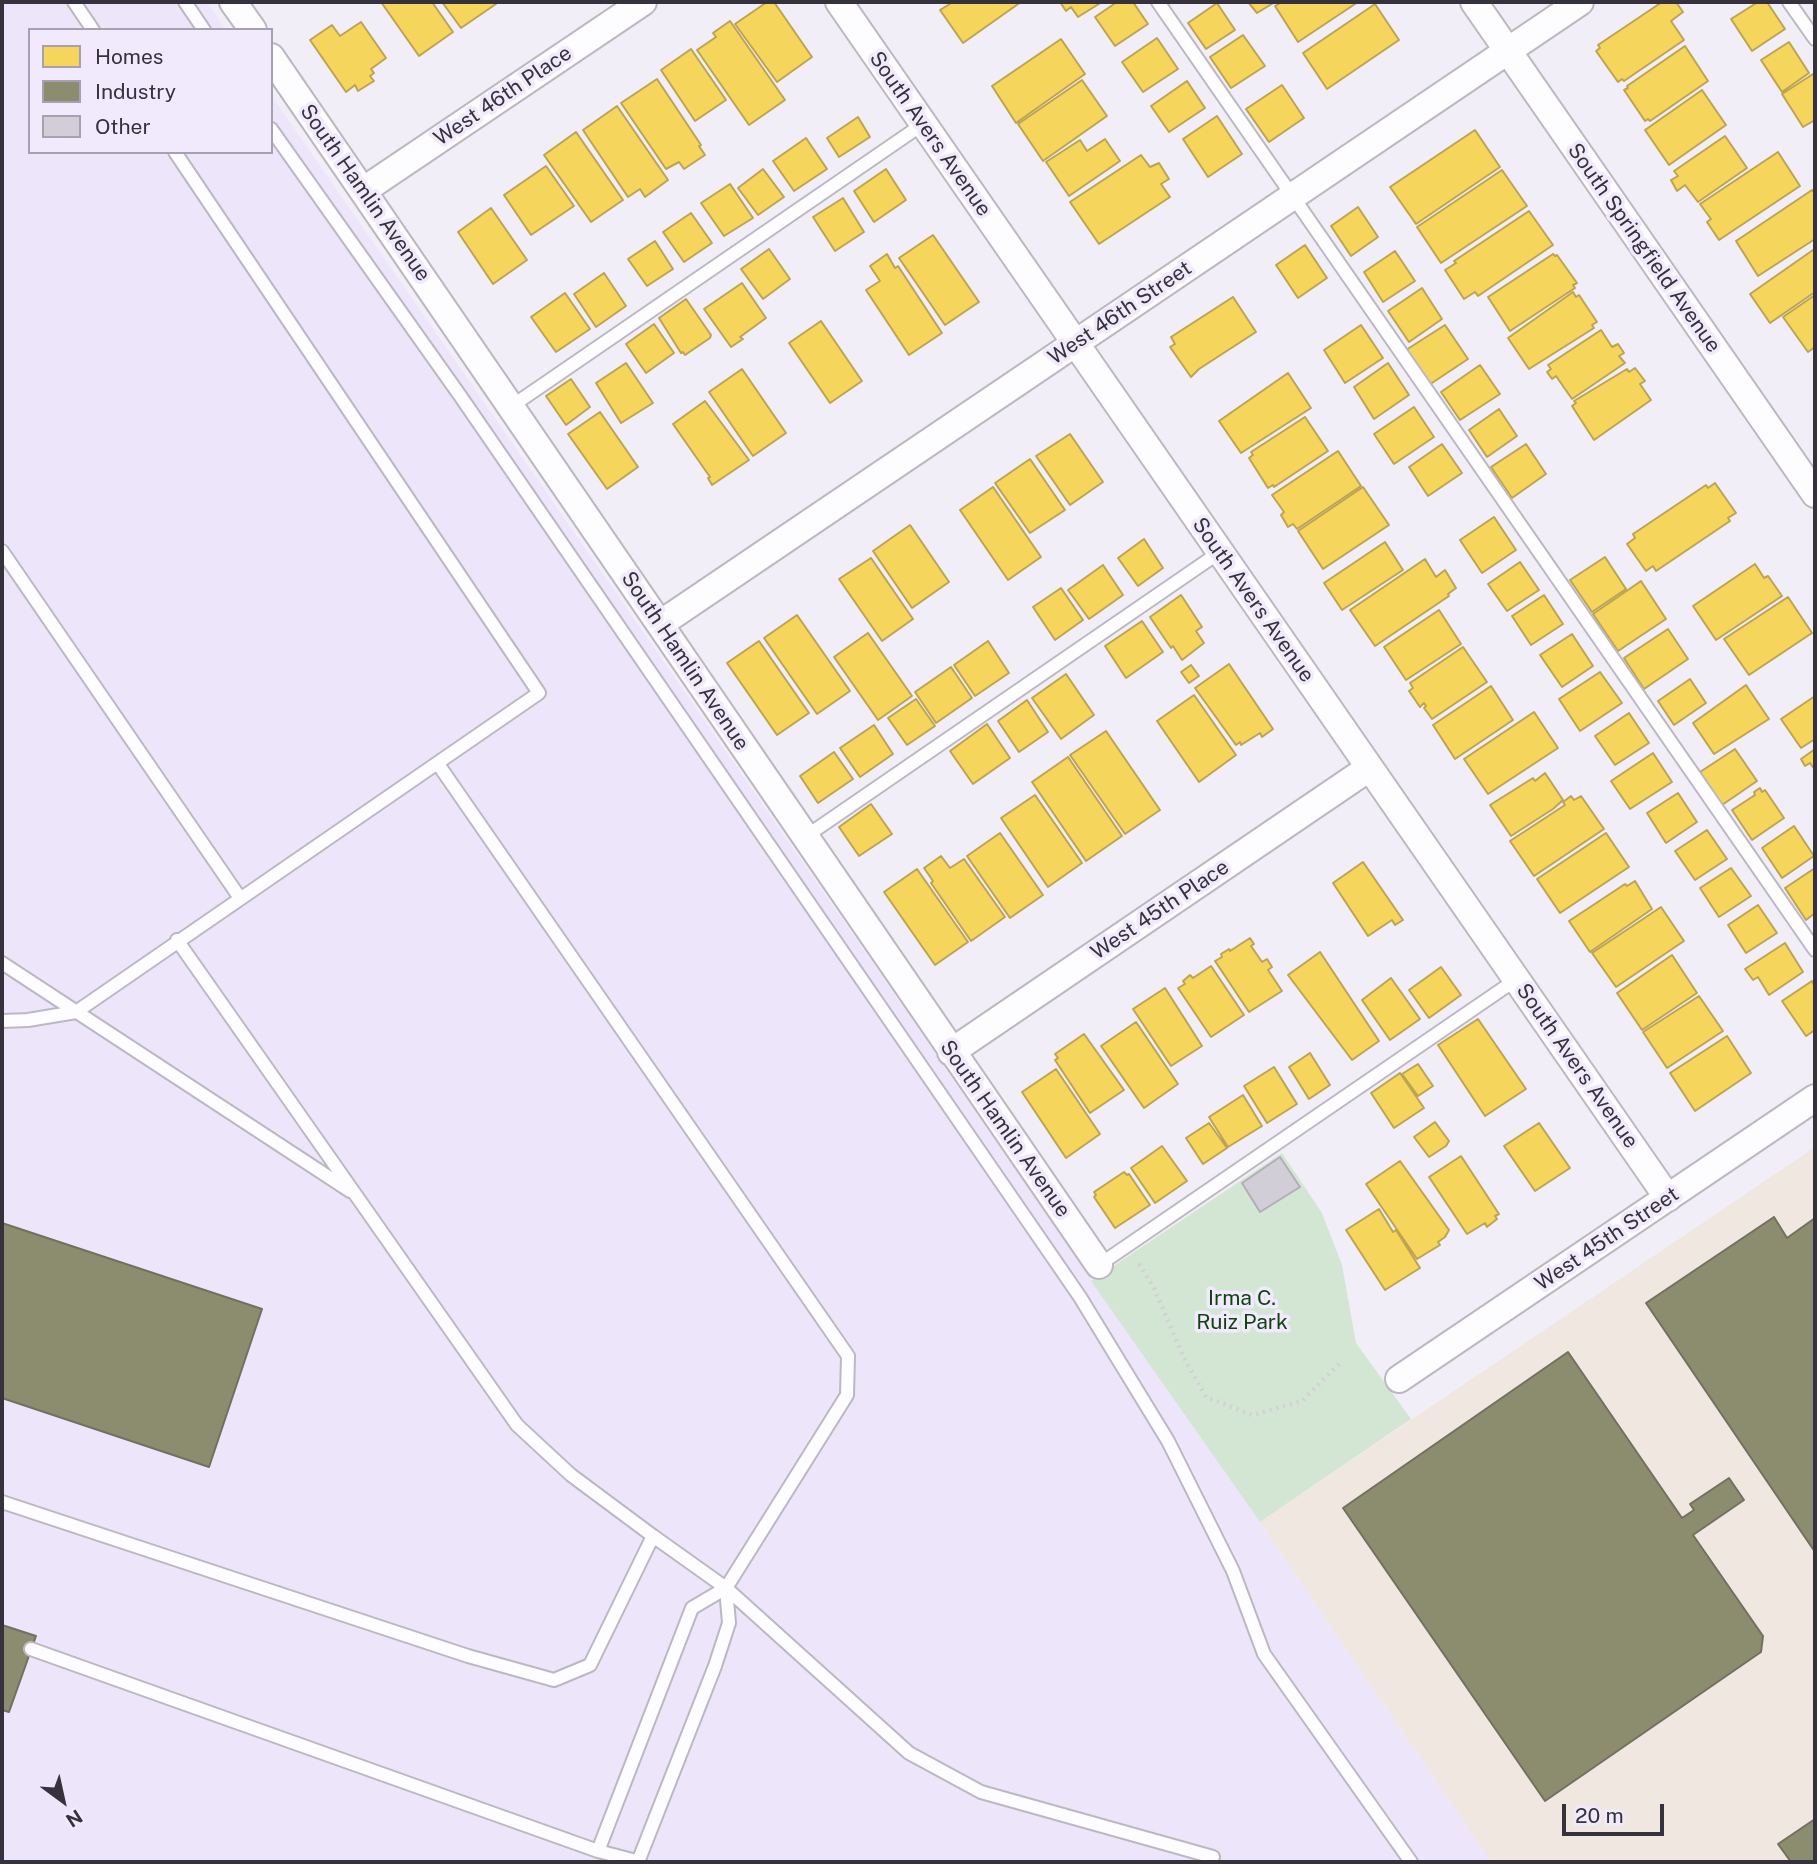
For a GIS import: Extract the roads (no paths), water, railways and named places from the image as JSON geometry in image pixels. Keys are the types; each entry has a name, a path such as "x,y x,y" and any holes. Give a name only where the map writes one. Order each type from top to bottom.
{"street":[{"path":"233,2 252,28"},
{"name":"West 46th Place","path":"364,190 643,2"},
{"name":"South Avers Avenue","path":"839,2 1668,1198"},
{"name":"South Springfield Avenue","path":"1474,2 1815,494"},
{"name":"West 46th Street","path":"660,624 1580,2"},
{"name":"South Hamlin Avenue","path":"273,60 1099,1265"},
{"name":"West 45th Place","path":"951,1052 1369,768"},
{"name":"West 45th Street","path":"1399,1379 1815,1098"}],"lane":[{"path":"74,2 92,28"},
{"path":"184,2 203,28"},
{"path":"1157,2 1815,950"},
{"path":"1789,2 1815,39"},
{"path":"512,406 923,124"},
{"path":"273,132 468,408 1080,1297 1168,1441 1233,1571 1264,1654 1410,1862"},
{"path":"2,1021 28,1020 76,1012 539,693 176,154"},
{"path":"2,551 240,898"},
{"path":"804,837 1220,552"},
{"path":"438,764 848,1356 847,1395 726,1588 692,1608 598,1851"},
{"path":"177,940 517,1425 571,1475 726,1588 909,1753 981,1793 1213,1857"},
{"path":"2,963 355,1195"},
{"path":"1099,1265 1517,979"},
{"path":"2,1502 468,1657 554,1681 590,1665 653,1536"},
{"path":"31,1649 598,1851 639,1862 729,1623 726,1588"}],"park label":[{"name":"Irma C. Ruiz Park","path":"1242,1311"}]}
